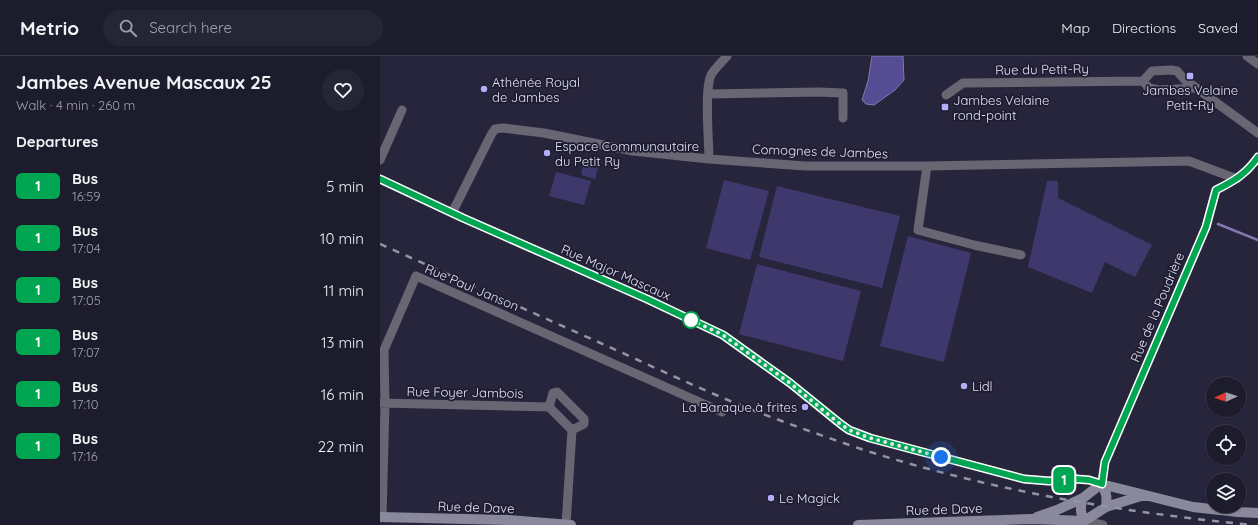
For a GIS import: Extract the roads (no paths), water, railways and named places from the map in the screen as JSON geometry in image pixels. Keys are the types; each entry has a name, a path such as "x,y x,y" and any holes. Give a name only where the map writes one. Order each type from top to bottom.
{"main road":[{"path":"1102,484 1199,508 1258,513"},
{"path":"1102,484 1106,491 1106,507"},
{"name":"Rue de Dave","path":"1032,519 1083,498 1102,484"},
{"path":"1083,498 1080,507 1083,523 1106,507 1144,495"},
{"name":"Rue de Dave","path":"381,517 508,520 571,525"},
{"name":"Rue de Dave","path":"858,525 1032,519 1083,523"}],"street":[{"path":"709,159 708,94 710,80 712,74 727,56"},
{"path":"1247,56 1258,64"},
{"path":"1143,81 1152,71 1177,71 1184,79 1258,133"},
{"name":"Rue du Petit-Ry","path":"946,95 963,83 1143,81 1149,88 1159,90 1197,88"},
{"path":"708,94 843,93 843,118"},
{"path":"380,160 402,110"},
{"name":"Comognes de Jambes","path":"452,213 490,135 495,129 503,128 544,133 633,151 709,159 805,166 927,166 1189,161 1238,179"},
{"name":"Rue de la Poudrière","path":"1102,484 1105,462 1206,227 1216,190 1238,179 1254,164 1258,157"},
{"path":"927,166 918,230 974,245 1021,255"},
{"name":"Rue Major Mascaux","path":"380,179 452,213 647,299 723,335 790,383 849,430 870,438 1024,479 1049,481 1076,479 1089,480 1102,484"},
{"name":"Rue Paul Janson","path":"381,517 384,350 416,276 722,412"},
{"path":"566,524 572,430 549,407 553,393 557,392 584,419 584,424 572,430"},
{"name":"Rue Foyer Jambois","path":"382,404 549,407"},
{"path":"1083,523 1103,525"}],"waterway":[{"path":"1218,224 1258,240"}],"railway":[{"path":"380,244 722,397 755,411 861,449 909,464 1006,488 1055,498 1203,520 1252,525"}],"place":[{"name":"Jambes Velaine Petit-Ry","path":"1190,76"},
{"name":"Athénée Royal de Jambes","path":"484,89"},
{"name":"Jambes Velaine rond-point","path":"945,107"},
{"name":"Espace Communautaire du Petit Ry","path":"547,153"},
{"name":"Lidl","path":"964,386"},
{"name":"La Baraque à frites","path":"805,407"},
{"name":"Le Magick","path":"771,498"}]}
